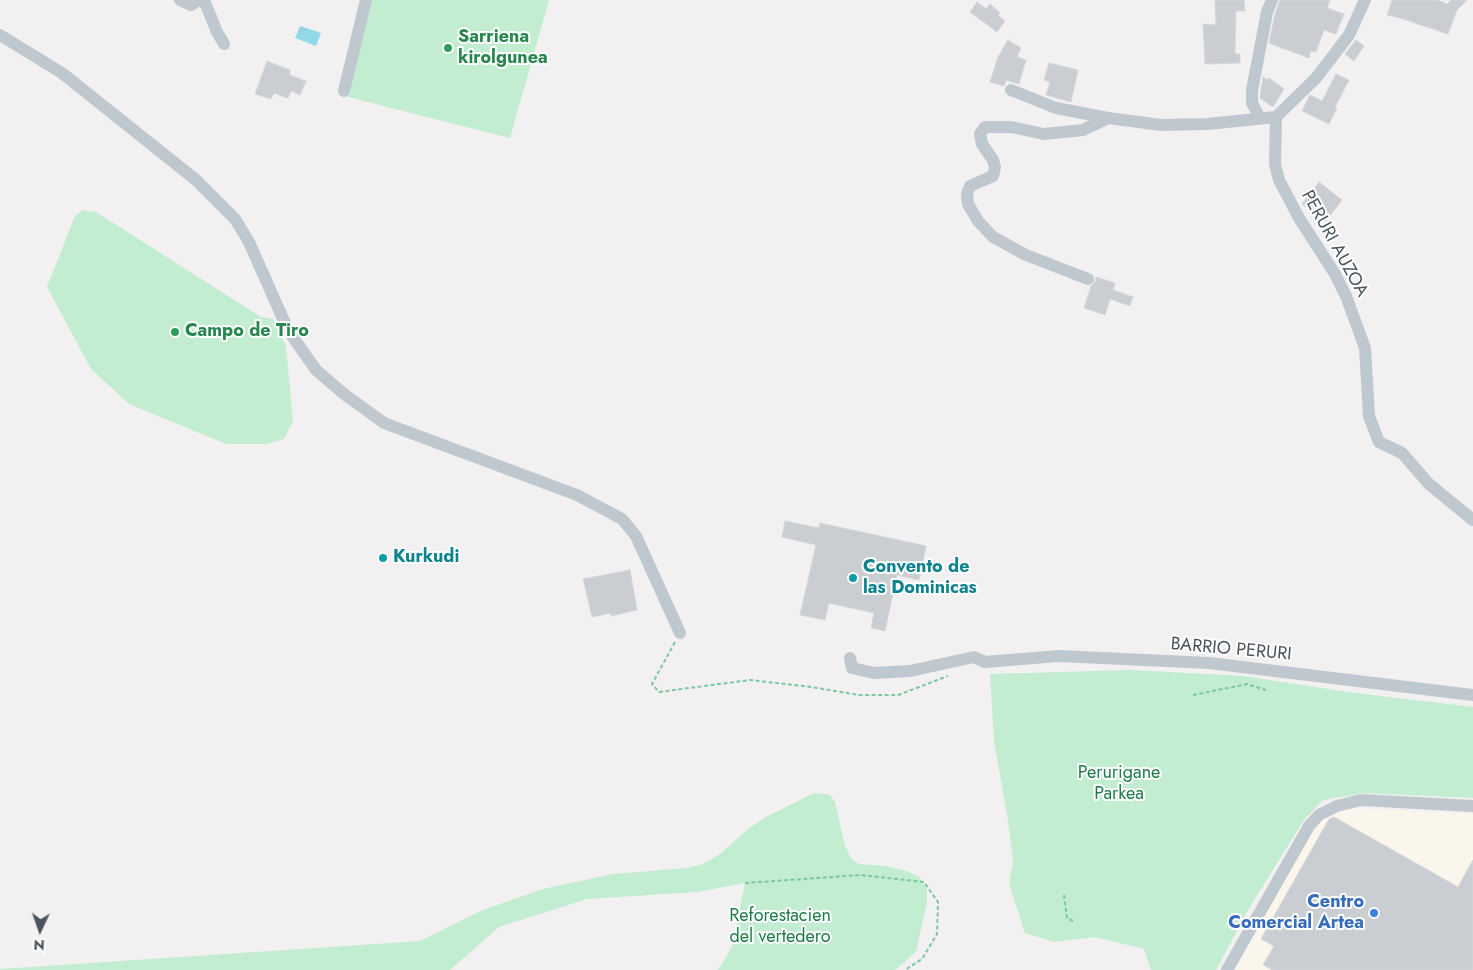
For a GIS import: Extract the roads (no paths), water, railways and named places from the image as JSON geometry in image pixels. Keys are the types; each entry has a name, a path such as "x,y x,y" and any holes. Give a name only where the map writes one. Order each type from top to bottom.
{"street":[{"path":"180,0 191,5 199,0"},
{"path":"204,0 224,44"},
{"path":"344,91 366,0"},
{"path":"1260,118 1252,103 1252,90 1267,12 1272,0"},
{"path":"1011,90 1056,108 1108,118 1161,125 1207,124 1276,117 1316,78 1349,35 1365,0"},
{"path":"0,35 69,79 196,180 235,219 250,242 288,330 316,370 344,394 384,423 577,494 622,519 636,536 680,633"},
{"name":"PERURI AUZOA","path":"1276,117 1275,164 1279,180 1299,218 1335,274 1346,296 1365,348 1369,416 1379,442 1402,454 1429,484 1473,520"},
{"path":"1088,279 1026,255 993,237 968,204 967,194 970,186 993,176 995,167 993,160 982,144 980,134 985,127 1011,127 1044,134 1084,130 1108,118"},
{"name":"BARRIO PERURI","path":"850,658 852,668 874,673 910,671 974,657 985,662 1059,656 1209,663 1473,695"},
{"path":"1227,970 1309,826 1319,815 1337,806 1361,800 1473,806"}],"water":[{"path":"300,26 321,33 316,46 295,38"}],"place":[{"name":"Sarriena kirolgunea","path":"448,48"},
{"name":"Campo de Tiro","path":"175,332"},
{"name":"Kurkudi","path":"383,558"},
{"name":"Convento de las Dominicas","path":"853,578"},
{"name":"Centro Comercial Artea","path":"1374,913"}],"park label":[{"name":"Perurigane Parkea","path":"1119,784"},
{"name":"Reforestacien del vertedero","path":"780,928"}]}
